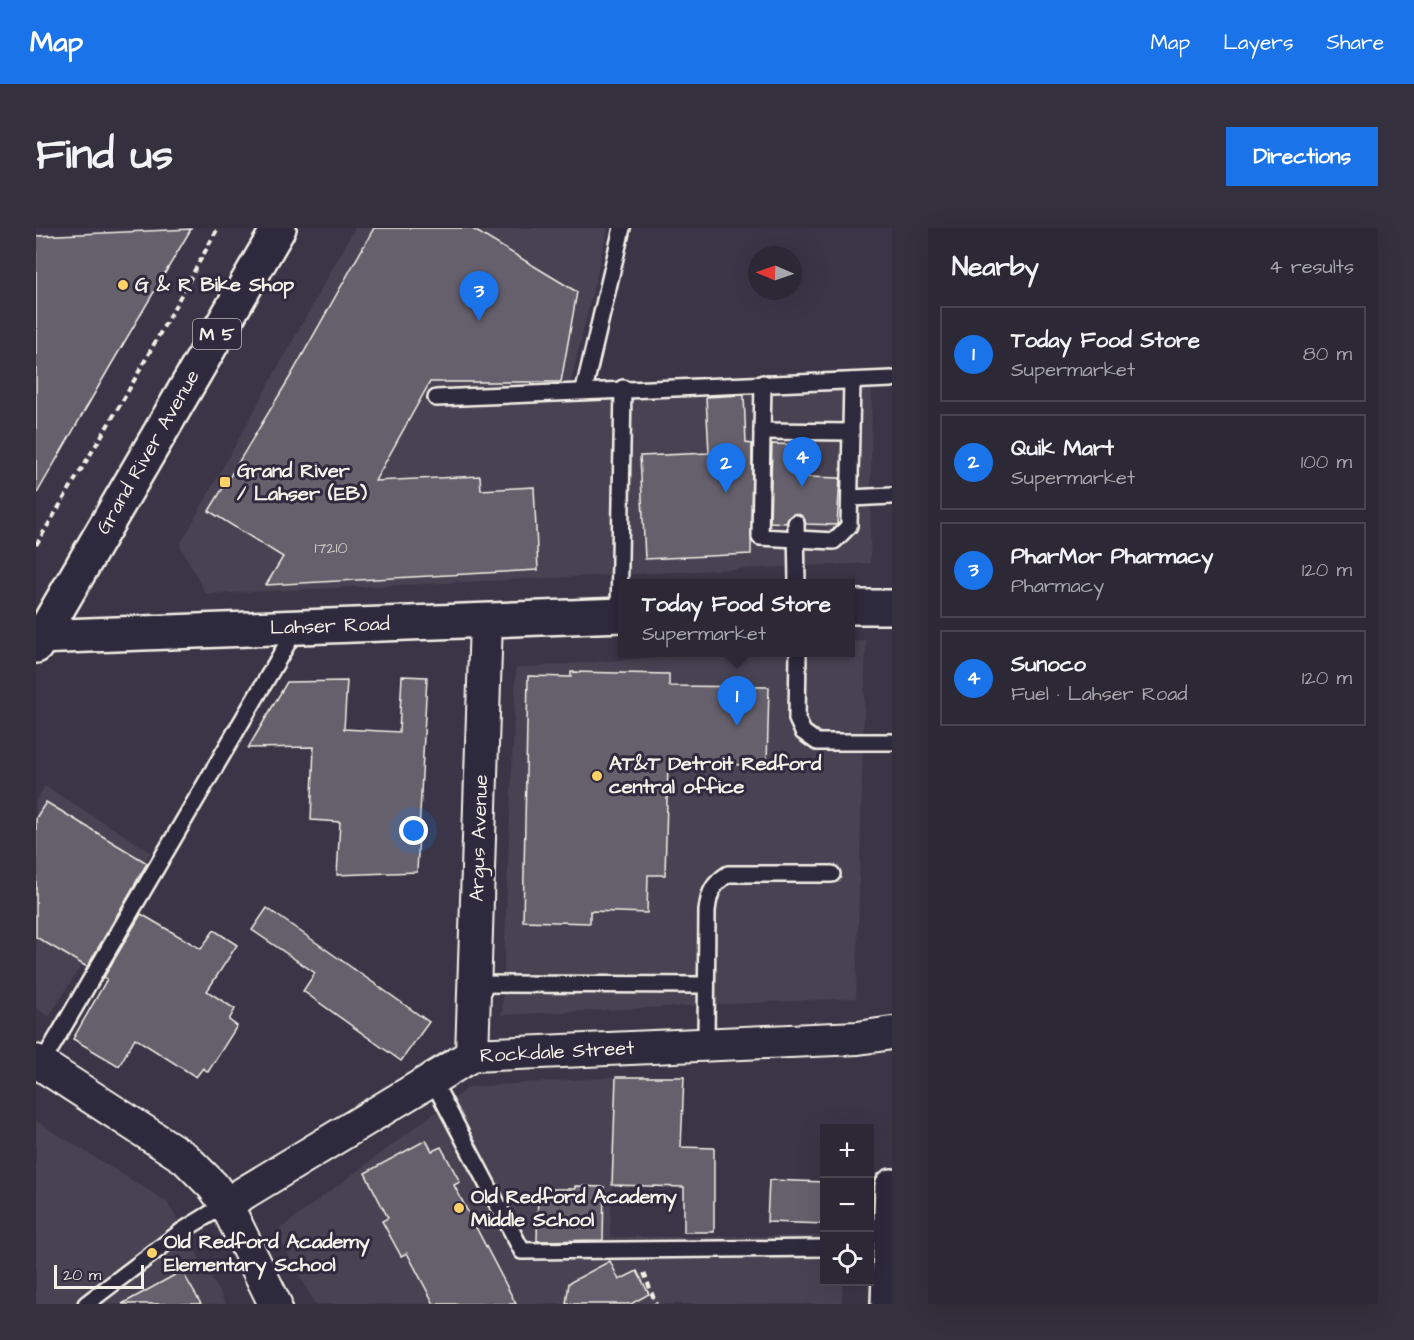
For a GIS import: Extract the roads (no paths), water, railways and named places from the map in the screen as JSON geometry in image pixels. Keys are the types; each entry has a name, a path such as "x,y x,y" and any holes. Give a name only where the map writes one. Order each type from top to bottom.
{"main road":[{"name":"Grand River Avenue","path":"38,640 279,228"},
{"path":"855,607 892,607"},
{"name":"Lahser Road","path":"38,640 297,627 618,616"},
{"path":"888,1304 880,1247 892,1186"}],"street":[{"name":"Argus Avenue","path":"472,1055 486,621"},
{"name":"Rockdale Street","path":"226,1204 472,1055 858,1038 892,1033"},
{"path":"38,1063 185,1158 213,1186 226,1204 275,1304"}],"lane":[{"path":"584,390 622,228"},
{"path":"436,398 623,388 892,379"},
{"path":"764,383 760,537 796,531 834,541 849,526 852,381"},
{"path":"621,579 623,388"},
{"path":"762,431 797,438 850,432"},
{"path":"850,498 892,496"},
{"path":"796,531 797,579"},
{"path":"38,1063 297,627"},
{"path":"798,657 797,719 803,732 817,742 892,742"},
{"path":"706,1045 707,911 709,896 715,883 728,873 832,874"},
{"path":"475,984 706,985"},
{"path":"432,1079 522,1251 820,1248"},
{"path":"86,1304 182,1231 226,1204"}],"place":[{"name":"G & R Bike Shop","path":"123,285"},
{"name":"PharMor Pharmacy","path":"479,321"},
{"name":"Grand River / Lahser (EB)","path":"225,482"},
{"name":"Sunoco","path":"802,487"},
{"name":"Quik Mart","path":"726,493"},
{"name":"Today Food Store","path":"737,726"},
{"name":"AT&T Detroit Redford central office","path":"597,776"},
{"name":"Old Redford Academy Middle School","path":"459,1208"},
{"name":"Old Redford Academy Elementary School","path":"152,1253"}]}
